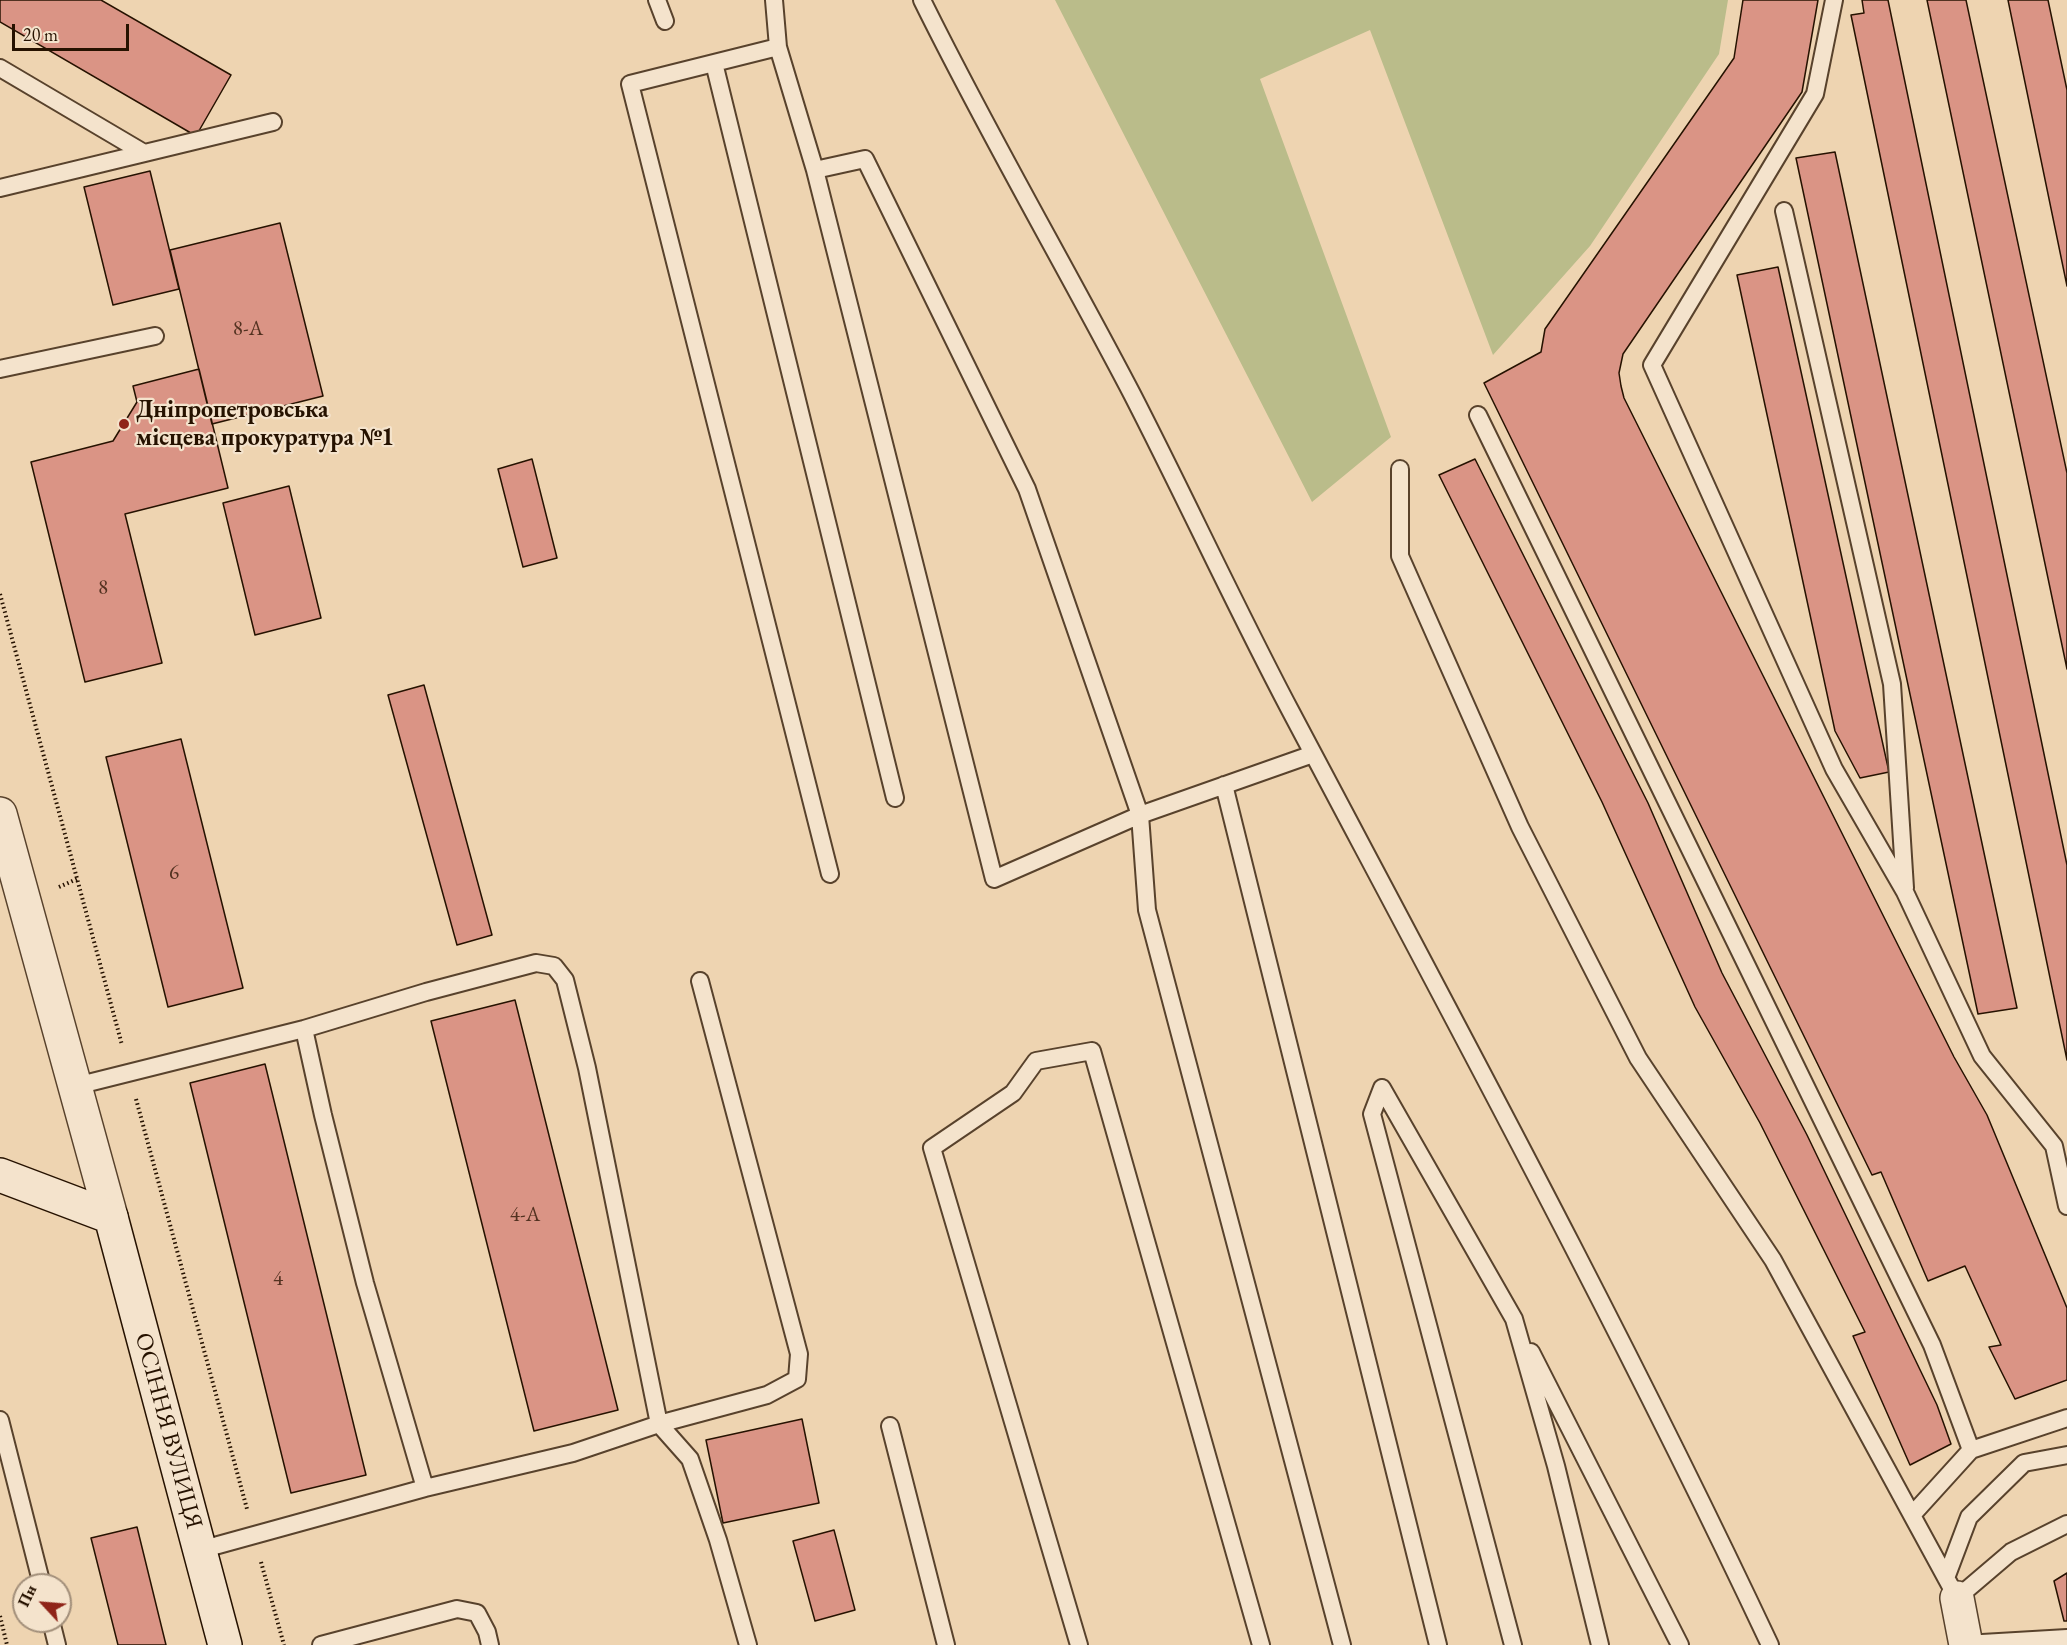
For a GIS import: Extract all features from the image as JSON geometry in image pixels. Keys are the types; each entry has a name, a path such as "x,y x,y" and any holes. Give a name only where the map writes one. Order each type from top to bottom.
{"street":[{"name":"ОСІННЯ ВУЛИЦЯ","path":"0,814 76,1086 225,1645"},
{"path":"0,1175 111,1217"},
{"path":"1952,1588 1965,1644"}],"lane":[{"path":"657,0 665,21"},
{"path":"774,0 778,47 815,170 994,879 1140,815 1313,754"},
{"path":"922,0 966,90 1131,393 1313,754 1438,989 1691,1478 1770,1645"},
{"path":"1834,0 1815,94 1652,365 1834,769 1905,891 1982,1056 2054,1146 2067,1206"},
{"path":"778,47 630,84 830,874"},
{"path":"714,63 895,798"},
{"path":"0,68 144,153"},
{"path":"0,188 273,122"},
{"path":"815,170 865,159 1027,489 1140,815 1147,910 1342,1645"},
{"path":"1784,211 1892,684 1905,891"},
{"path":"0,369 155,336"},
{"path":"1478,415 1932,1345 1971,1450"},
{"path":"1400,470 1400,556 1520,827 1638,1058 1773,1260 1952,1588"},
{"path":"1224,785 1438,1645"},
{"path":"76,1086 304,1029 426,992 536,963 554,966 565,980 587,1068 659,1424 690,1460 718,1539 748,1645"},
{"path":"200,1550 424,1488 573,1453 659,1424 767,1395 797,1379 799,1354 700,981"},
{"path":"304,1029 365,1283 424,1488"},
{"path":"1079,1645 932,1148 1013,1093 1036,1061 1092,1051 1261,1645"},
{"path":"1513,1645 1372,1114 1382,1088 1514,1319 1680,1645"},
{"path":"1514,1319 1556,1466 1600,1645"},
{"path":"1912,1515 1971,1450 2067,1418"},
{"path":"0,1420 39,1573"},
{"path":"890,1426 946,1645"},
{"path":"1952,1588 1969,1517 2024,1463 2067,1455"},
{"path":"1952,1588 2011,1552 2067,1524"},
{"path":"321,1645 458,1609 477,1613 487,1632 490,1645"},
{"path":"1965,1644 2067,1638"}],"path":[{"path":"0,594 284,1645"},
{"path":"0,1616 7,1645"}],"green space":[{"path":"1055,0 1728,0 1719,54 1590,246 1493,355 1370,30 1260,79 1391,437 1312,502"}],"building":[{"path":"0,0 101,0 231,75 196,136 0,22"},
{"path":"1743,0 1818,0 1802,92 1623,354 1619,373 1621,386 1624,398 1954,1057 1987,1115 2067,1308 2067,1380 2015,1399 1989,1347 2001,1345 1965,1266 1928,1281 1881,1172 1872,1175 1484,383 1541,352 1545,329 1734,58"},
{"path":"1862,0 1888,0 2067,865 2067,1060 1851,15 1864,13"},
{"path":"1927,0 1966,0 2067,473 2067,669"},
{"path":"2008,0 2048,0 2067,90 2067,286"},
{"path":"1835,152 2017,1008 1978,1014 1796,158"},
{"path":"150,171 179,289 113,305 84,187"},
{"path":"280,223 323,396 212,424 170,250"},
{"path":"1778,267 1889,772 1860,778 1835,731 1737,275"},
{"path":"199,369 228,488 125,514 162,663 85,682 31,462 113,441 137,402 133,386"},
{"path":"532,459 557,558 523,567 498,469"},
{"path":"1475,459 1648,803 1722,973 1807,1135 1937,1405 1951,1444 1910,1465 1853,1336 1865,1332 1760,1123 1695,1007 1602,802 1439,475"},
{"path":"289,486 321,618 255,635 223,503"},
{"path":"424,685 492,935 457,945 388,695"},
{"path":"181,739 243,988 168,1007 106,757"},
{"path":"515,1000 618,1410 534,1431 431,1021"},
{"path":"265,1064 366,1475 291,1493 190,1083"},
{"path":"802,1419 819,1503 723,1523 706,1440"},
{"path":"137,1527 166,1645 118,1645 91,1538"},
{"path":"834,1530 855,1610 815,1621 793,1541"},
{"path":"2067,1573 2067,1621 2064,1621 2054,1581"}],"place":[{"name":"Дніпропетровська місцева прокуратура №1","path":"124,424"}]}
